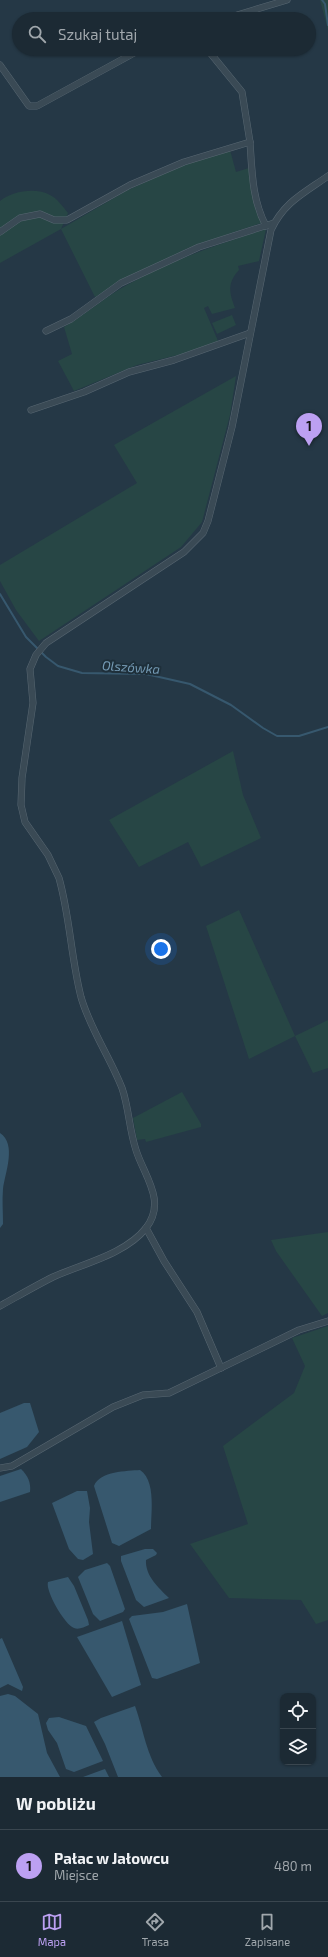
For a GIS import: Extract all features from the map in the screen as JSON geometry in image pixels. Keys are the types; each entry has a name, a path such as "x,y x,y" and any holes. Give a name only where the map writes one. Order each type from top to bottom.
{"street":[{"path":"247,12 287,0"},
{"path":"0,65 29,106 37,106 129,56"},
{"path":"213,56 242,92 250,142 252,179 260,214 266,226"},
{"path":"0,232 20,218 40,214 54,220 67,220 130,185 184,162 250,142"},
{"path":"0,1306 54,1277 115,1252 139,1236 151,1221 155,1207 153,1189 136,1151 128,1109 122,1088 96,1036 81,998 59,878 50,858 25,822 22,814 22,778 33,703 30,669 36,655 46,644 184,552 203,533 208,521 232,427 267,247 274,223 287,205 328,176"},
{"path":"46,331 71,319 121,283 199,248 274,223"},
{"path":"31,410 84,392 129,372 174,360 250,333"},
{"path":"146,1228 164,1261 197,1312 221,1368"},
{"path":"0,1468 12,1466 113,1407 143,1395 169,1393 299,1330 328,1321"}],"green space":[{"path":"320,0 328,0 328,30"},
{"path":"230,150 236,172 249,168 261,223 188,248 95,297 61,229 126,191 185,164"},
{"path":"24,191 38,191 53,196 68,213 61,229 0,263 0,201 5,198"},
{"path":"266,229 259,261 238,266 239,270 232,279 230,293 235,308 212,314 208,306 204,308 218,341 186,353 137,365 74,391 58,361 72,354 64,327 103,300 144,276 195,253"},
{"path":"232,315 236,325 217,334 212,323"},
{"path":"236,376 230,415 202,522 181,547 39,641 16,610 0,581 0,565 137,483 114,445"},
{"path":"233,751 243,795 261,838 201,867 188,842 139,867 109,820"},
{"path":"239,910 295,1036 249,1059 206,926"},
{"path":"328,1020 328,1068 313,1073 295,1036"},
{"path":"182,1092 201,1124 201,1127 146,1142 145,1139 137,1140 133,1118"},
{"path":"328,1232 328,1313 322,1316 276,1251 271,1240"},
{"path":"328,1326 328,1620 316,1624 301,1600 229,1598 190,1544 248,1524 223,1446 294,1393 305,1366 292,1338"}],"water":[{"path":"0,1133 8,1144 9,1159 3,1189 3,1224 0,1228"},
{"path":"24,1403 30,1403 39,1432 27,1447 0,1459 0,1413"},
{"path":"21,1469 26,1474 28,1479 30,1492 0,1502 0,1476"},
{"path":"140,1470 145,1475 151,1489 151,1529 119,1546 112,1543 94,1486 102,1477 114,1473"},
{"path":"77,1491 87,1491 90,1508 89,1522 93,1554 83,1560 78,1559 69,1549 52,1503"},
{"path":"145,1549 153,1549 157,1553 146,1560 146,1566 153,1581 169,1598 144,1607 136,1600 121,1561 121,1556"},
{"path":"107,1563 110,1566 125,1609 123,1612 100,1621 93,1614 78,1577 85,1570"},
{"path":"68,1577 74,1586 89,1625 78,1629 70,1626 56,1607 48,1586 48,1582"},
{"path":"187,1604 200,1663 157,1679 152,1678 129,1619 132,1616 163,1612"},
{"path":"122,1621 141,1685 112,1697 77,1637"},
{"path":"2,1638 23,1687 22,1691 8,1684 0,1688 0,1639"},
{"path":"8,1694 15,1696 38,1714 47,1753 60,1777 0,1777 0,1696"},
{"path":"135,1706 152,1760 162,1777 118,1777 105,1744 94,1722"},
{"path":"59,1717 86,1726 103,1761 74,1772 66,1769 57,1743 48,1730 46,1723 49,1718"},
{"path":"105,1769 109,1777 83,1777 102,1770"}],"waterway":[{"path":"322,0 325,4 328,25"},
{"name":"Olszówka","path":"0,594 26,637 46,657 58,666 82,673 146,674 190,684 231,705 277,736 299,736 328,727"}],"place":[{"name":"Pałac w Jałowcu","path":"309,446"}]}
